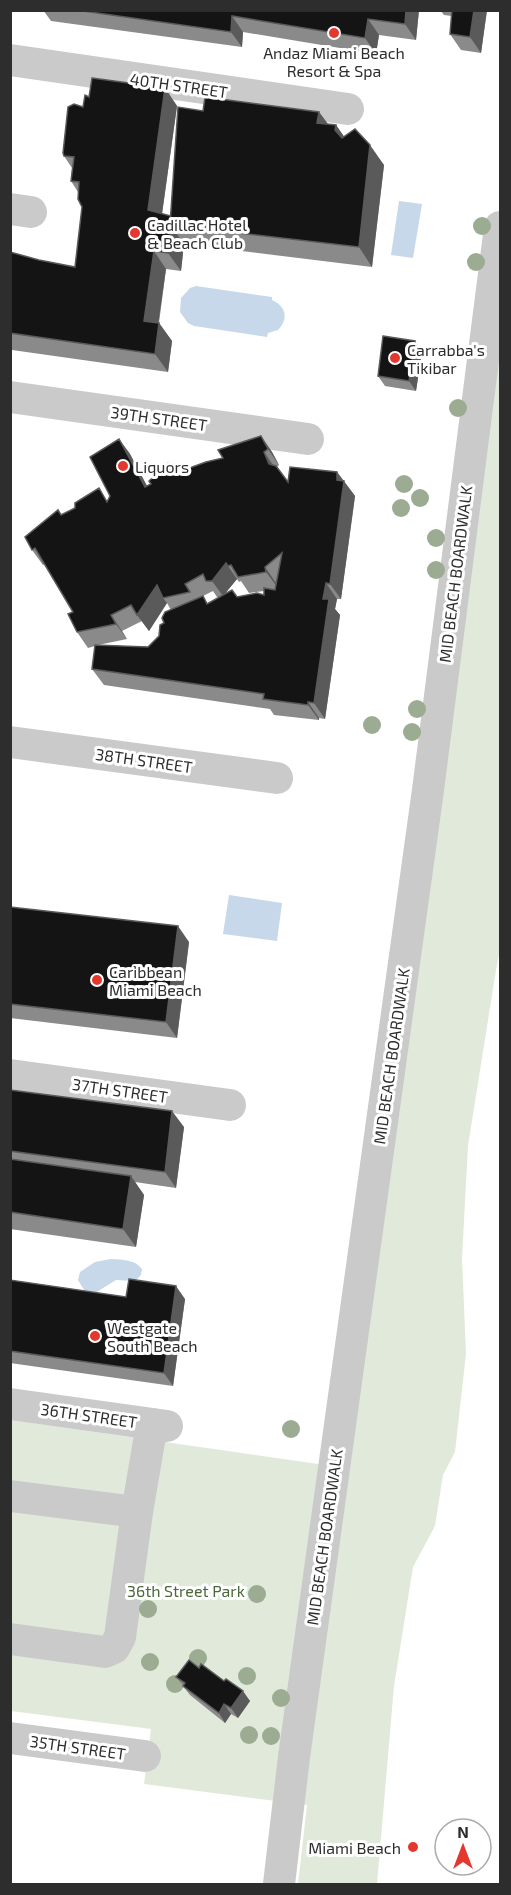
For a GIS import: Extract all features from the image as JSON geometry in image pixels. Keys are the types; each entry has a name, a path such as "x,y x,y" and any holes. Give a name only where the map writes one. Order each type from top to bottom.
{"street":[{"name":"40TH STREET","path":"10,60 348,109"},
{"name":"MID BEACH BOARDWALK","path":"279,1884 294,1757 427,801 501,227"},
{"name":"39TH STREET","path":"10,397 308,440"},
{"name":"38TH STREET","path":"10,742 277,778"},
{"name":"37TH STREET","path":"10,1076 230,1105"},
{"name":"36TH STREET","path":"10,1404 159,1425 137,1512"},
{"path":"10,1496 137,1512 120,1637 114,1648 105,1653 10,1639"},
{"name":"35TH STREET","path":"10,1738 146,1756"}],"green space":[{"name":"36th Street Park","path":"500,335 500,950 468,1146 462,1258 466,1354 455,1452 443,1475 435,1526 413,1567 394,1686 377,1884 298,1884 307,1805 144,1784 151,1729 11,1711 11,1420 346,1468"}],"water":[{"path":"399,201 422,204 413,258 391,255"},
{"path":"196,286 272,297 272,300 283,309 284,322 278,330 268,333 267,337 194,326 188,323 180,312 181,298 190,288"},
{"path":"229,895 282,903 277,941 223,934"},
{"path":"111,1259 135,1263 142,1269 141,1275 135,1281 116,1280 95,1293 86,1293 78,1280 80,1272 95,1262"}],"building":[{"path":"76,10 406,10 405,24 368,19 365,38 232,16 231,32"},
{"path":"452,10 474,10 470,37 450,34"},
{"name":"Cadillac Hotel & Beach Club","path":"92,78 165,88 148,210 171,216 168,253 154,251 144,321 159,323 155,354 10,333 10,252 75,267 82,207 78,199 79,182 71,181 74,157 64,156 63,153 68,107 74,104 83,107 85,95 89,97"},
{"path":"205,97 319,112 317,123 336,125 335,130 342,138 355,129 370,145 359,247 170,225 178,107 203,111"},
{"path":"383,336 415,341 409,381 378,376"},
{"path":"261,436 268,449 264,452 269,464 276,466 288,482 290,467 337,472 337,480 344,481 330,584 326,583 323,599 329,599 314,703 308,702 308,705 263,699 264,694 92,669 95,645 148,647 159,636 165,612 203,596 207,604 232,590 237,597 257,593 264,595 264,588 275,590 282,553 265,567 266,572 238,577 231,565 228,566 226,563 212,581 206,581 203,574 185,584 190,592 163,598 157,585 137,615 131,605 111,615 116,624 77,632 68,614 73,612 35,548 32,550 25,537 58,510 61,515 75,508 75,503 99,488 107,502 110,496 90,457 119,439 145,487 151,484 149,481 168,463 173,474 223,458 218,450"},
{"name":"Caribbean Miami Beach","path":"10,907 178,926 166,1022 10,1004"},
{"path":"10,1090 172,1111 165,1172 10,1151"},
{"path":"10,1159 131,1176 123,1229 10,1212"},
{"name":"Westgate South Beach","path":"129,1279 176,1286 164,1373 10,1351 10,1280 126,1297"},
{"path":"189,1660 199,1668 201,1664 224,1681 226,1679 243,1691 231,1708 224,1704 219,1713 183,1686 185,1683 176,1677"}],"place":[{"name":"Andaz Miami Beach Resort & Spa","path":"334,33"},
{"name":"Cadillac Hotel & Beach Club","path":"135,233"},
{"name":"Carrabba's Tikibar","path":"395,358"},
{"name":"Liquors","path":"123,466"},
{"name":"Caribbean Miami Beach","path":"97,980"},
{"name":"Westgate South Beach","path":"95,1336"},
{"name":"Miami Beach","path":"413,1847"}]}
